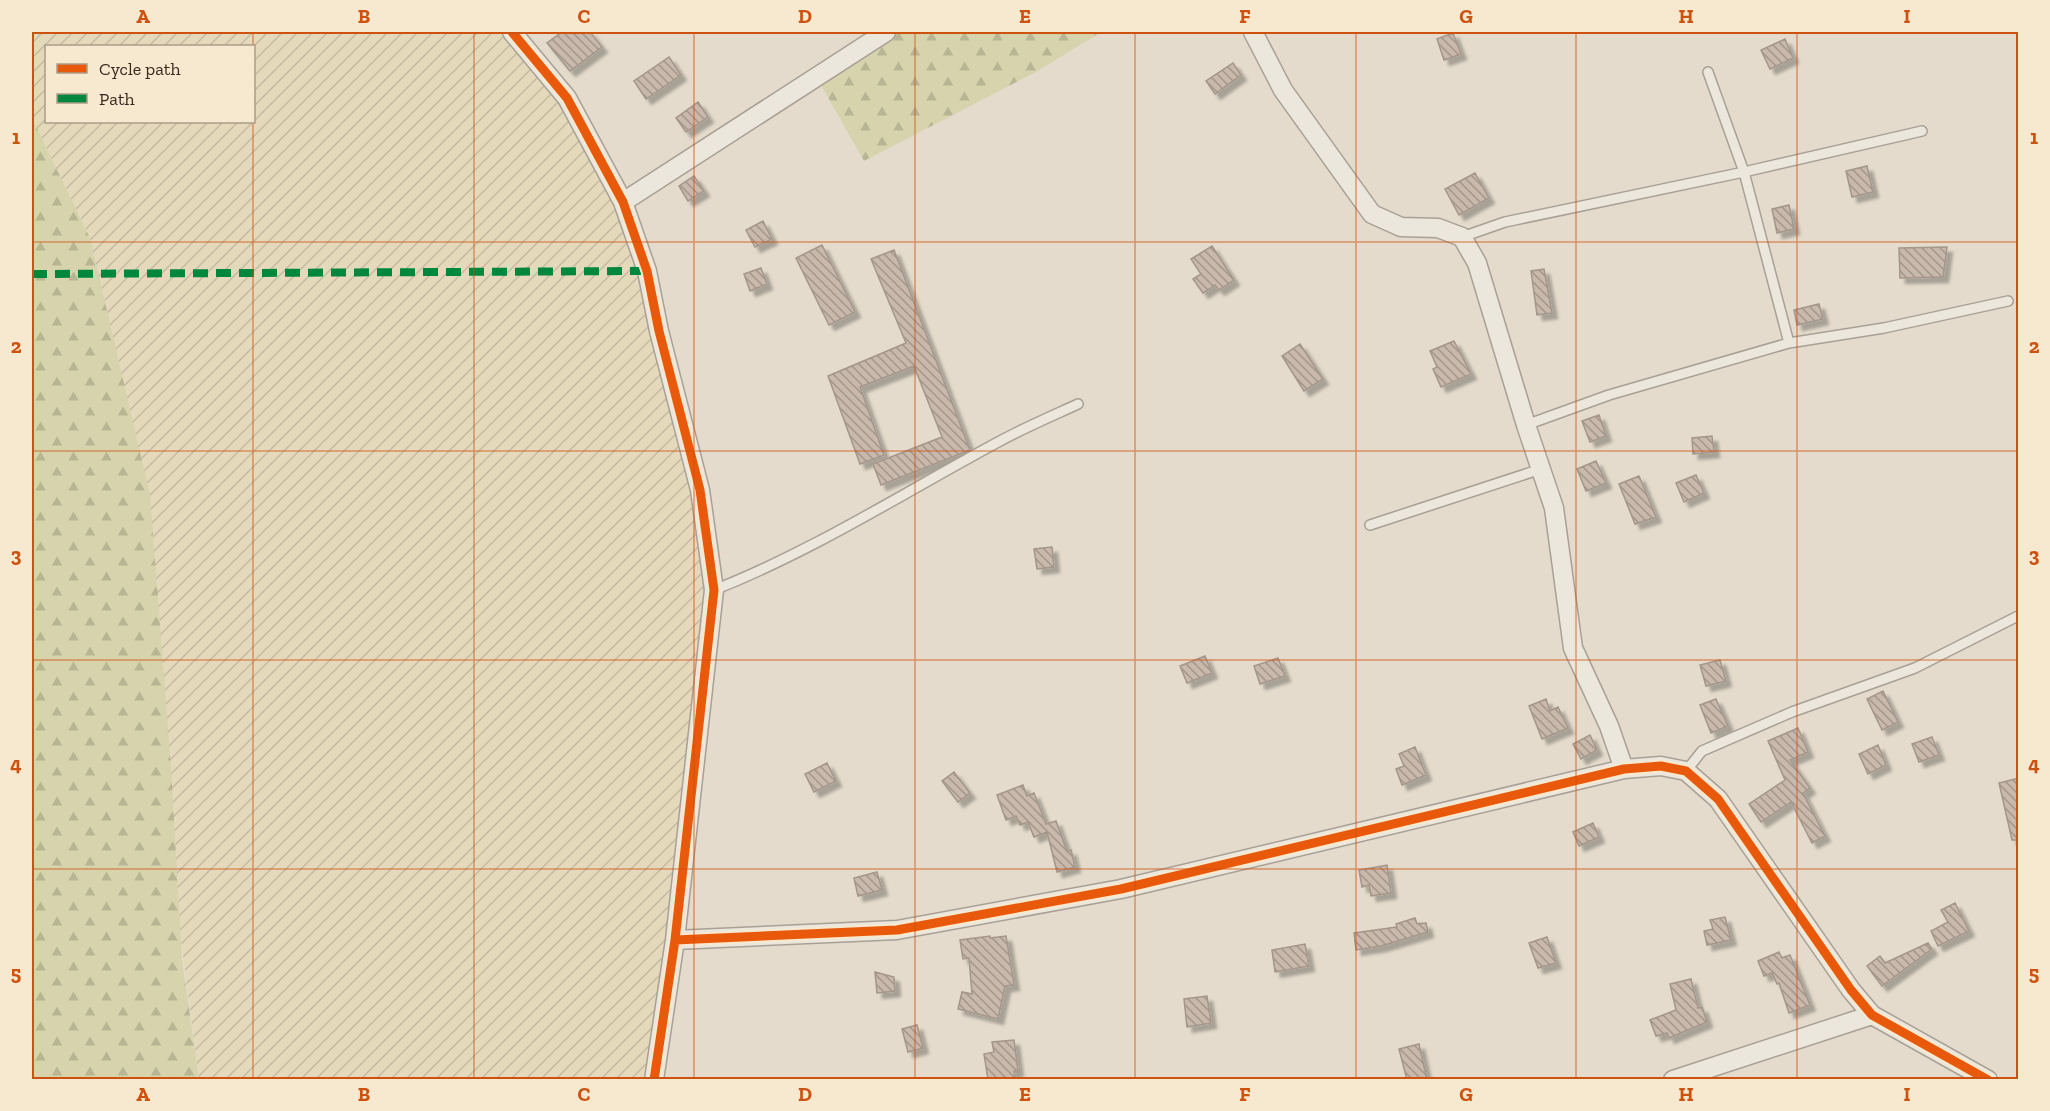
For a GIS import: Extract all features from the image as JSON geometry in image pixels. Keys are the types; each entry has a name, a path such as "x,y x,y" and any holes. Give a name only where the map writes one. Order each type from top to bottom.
{"street":[{"path":"512,32 567,98 623,202 647,271 658,331 700,490 714,590 675,940 654,1080"},
{"path":"623,202 886,32"},
{"path":"1253,32 1283,90 1372,214 1401,227 1438,228 1462,237 1477,263 1526,426 1554,508 1573,648 1609,726 1624,769"},
{"path":"675,940 747,939 908,928 1121,889 1624,769 1661,766 1686,771 1718,799 1851,990 1872,1015 1956,1071 1988,1080"},
{"path":"1673,1080 1872,1015"}],"lane":[{"path":"1708,72 1744,172 1789,343"},
{"path":"1462,237 1505,222 1744,172 1922,131"},
{"path":"1526,426 1609,395 1789,343 1884,328 2008,301"},
{"path":"714,590 765,569 828,538 1001,440 1078,404"},
{"path":"1371,525 1541,469"},
{"path":"1686,771 1702,752 1792,712 1915,668 2019,616"}],"shaded area":[{"path":"32,32 514,32 624,202 718,591 654,1079 199,1079 90,238 32,118"}],"green space":[{"path":"888,32 1101,32 1036,72 864,161 817,78"},
{"path":"32,118 90,238 150,495 171,768 182,960 199,1079 32,1079"}],"building":[{"path":"562,32 590,32 602,47 570,71 547,43"},
{"path":"1453,33 1461,54 1444,60 1437,39"},
{"path":"1785,39 1793,58 1770,69 1761,50"},
{"path":"669,57 681,75 646,99 634,81"},
{"path":"1233,63 1241,75 1215,94 1206,81"},
{"path":"698,102 708,117 686,132 676,118"},
{"path":"1867,166 1873,192 1852,197 1846,171"},
{"path":"1475,173 1489,198 1459,215 1445,189"},
{"path":"694,176 704,191 688,201 679,186"},
{"path":"1789,205 1794,229 1777,233 1772,209"},
{"path":"763,221 772,239 755,247 746,230"},
{"path":"822,245 855,312 829,325 796,258"},
{"path":"1212,246 1234,280 1219,290 1215,285 1203,293 1193,279 1201,274 1191,259"},
{"path":"1947,247 1943,277 1900,278 1899,248"},
{"path":"894,250 970,450 881,485 873,464 942,437 914,366 860,387 884,455 860,464 828,376 906,343 871,259"},
{"path":"761,268 767,284 750,291 744,274"},
{"path":"1544,269 1552,313 1537,315 1531,271"},
{"path":"1819,304 1823,319 1797,325 1794,310"},
{"path":"1454,341 1471,374 1441,387 1433,369 1437,367 1430,351"},
{"path":"1300,344 1323,379 1304,391 1282,356"},
{"path":"1599,415 1606,436 1590,442 1582,421"},
{"path":"1712,436 1714,452 1693,454 1692,438"},
{"path":"1596,461 1606,483 1586,491 1577,469"},
{"path":"1696,475 1704,493 1684,502 1676,483"},
{"path":"1639,476 1656,517 1635,524 1619,484"},
{"path":"1052,547 1054,567 1037,569 1034,549"},
{"path":"1205,656 1212,673 1187,683 1180,666"},
{"path":"1278,658 1285,676 1260,684 1254,666"},
{"path":"1720,660 1726,681 1706,686 1700,665"},
{"path":"1883,691 1898,722 1882,730 1867,699"},
{"path":"1546,699 1550,711 1558,707 1568,728 1542,739 1529,706"},
{"path":"1716,699 1728,726 1711,733 1700,705"},
{"path":"1798,728 1808,752 1790,760 1810,788 1803,793 1825,836 1812,843 1791,802 1761,822 1749,804 1785,780 1768,741"},
{"path":"1590,735 1597,750 1581,759 1573,744"},
{"path":"1932,737 1939,755 1919,762 1912,744"},
{"path":"1878,745 1886,765 1868,774 1859,754"},
{"path":"1415,747 1426,775 1402,785 1396,769 1404,766 1399,754"},
{"path":"827,763 836,781 814,792 805,774"},
{"path":"954,772 970,793 958,802 942,781"},
{"path":"2019,778 2019,840 2012,840 1999,783"},
{"path":"1023,785 1027,796 1034,793 1046,824 1056,821 1067,851 1071,850 1075,867 1057,872 1047,832 1034,837 1028,822 1020,825 1016,816 1006,820 997,795"},
{"path":"1593,823 1599,837 1579,846 1573,832"},
{"path":"1387,865 1391,893 1371,896 1369,885 1362,887 1359,870"},
{"path":"877,872 882,890 858,896 854,878"},
{"path":"1955,903 1969,931 1938,946 1931,931 1948,922 1941,910"},
{"path":"1725,917 1731,940 1707,945 1704,931 1713,929 1710,920"},
{"path":"1415,918 1417,924 1426,923 1428,932 1381,946 1356,950 1354,933 1397,927 1396,924"},
{"path":"990,936 990,938 1006,936 1014,985 1005,986 998,1019 958,1009 962,992 972,994 969,958 963,959 960,940"},
{"path":"1547,937 1556,963 1538,968 1529,943"},
{"path":"1928,943 1932,949 1882,986 1867,966 1880,956 1885,963"},
{"path":"1305,944 1309,966 1275,972 1272,950"},
{"path":"1779,952 1782,958 1790,955 1810,1005 1789,1013 1779,983 1777,984 1772,973 1764,976 1758,961"},
{"path":"875,972 894,977 895,991 877,993"},
{"path":"1691,979 1698,1008 1702,1007 1707,1022 1669,1038 1667,1033 1656,1036 1650,1020 1676,1010 1670,984"},
{"path":"1207,996 1211,1023 1187,1027 1184,999"},
{"path":"917,1025 923,1048 908,1052 902,1029"},
{"path":"1014,1040 1018,1071 1014,1071 1016,1080 988,1080 984,1054 994,1052 992,1042"},
{"path":"1419,1044 1427,1080 1407,1080 1399,1049"}],"marked path":[{"path":"32,274 647,271"}],"cycle path":[{"path":"512,32 567,98 623,202 647,271 659,331 700,490 714,590 675,940 654,1080"},
{"path":"675,940 897,930 1121,889 1624,769 1661,766 1686,771 1718,799 1851,990 1872,1015 1988,1080"}]}
